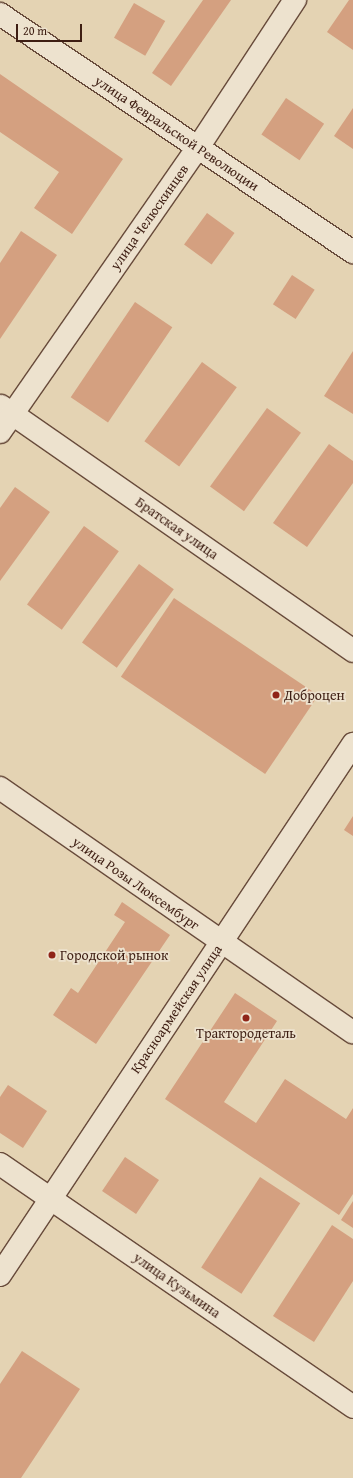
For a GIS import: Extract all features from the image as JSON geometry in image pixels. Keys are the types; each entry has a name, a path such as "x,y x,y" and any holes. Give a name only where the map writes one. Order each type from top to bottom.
{"street":[{"name":"улица Челюскинцев","path":"0,432 6,410 199,146 294,0"},
{"name":"улица Февральской Революции","path":"0,14 199,146 353,252"},
{"name":"Братская улица","path":"6,410 353,651"},
{"name":"Красноармейская улица","path":"0,1275 353,744"},
{"name":"улица Розы Люксембург","path":"0,788 221,943 353,1032"},
{"name":"улица Кузьмина","path":"0,1164 353,1407"}],"building":[{"path":"203,0 231,0 171,86 152,73"},
{"path":"349,0 353,0 353,50 327,32"},
{"path":"134,3 165,21 145,56 114,38"},
{"path":"0,74 123,159 72,234 34,208 59,172 0,132"},
{"path":"286,98 324,124 300,160 261,134"},
{"path":"353,108 353,149 334,136"},
{"path":"207,213 235,233 212,265 184,245"},
{"path":"21,231 57,255 0,339 0,263"},
{"path":"292,275 315,290 296,319 273,304"},
{"path":"135,302 172,327 108,423 71,397"},
{"path":"353,351 353,414 324,396"},
{"path":"202,362 237,387 179,467 144,441"},
{"path":"267,408 301,433 244,511 210,486"},
{"path":"329,444 353,461 353,483 307,547 273,523"},
{"path":"15,487 50,512 0,581 0,508"},
{"path":"84,526 119,551 62,630 27,604"},
{"path":"139,564 174,589 117,668 82,642"},
{"path":"174,598 318,695 265,774 121,677"},
{"path":"353,816 353,836 344,830"},
{"path":"122,902 170,935 96,1044 53,1015 71,988 78,993 125,922 114,915"},
{"path":"235,993 277,1021 224,1102 256,1123 285,1079 346,1119 353,1108 353,1194 339,1215 165,1099"},
{"path":"8,1085 47,1111 23,1148 0,1133 0,1097"},
{"path":"125,1157 159,1180 136,1214 102,1191"},
{"path":"260,1177 300,1203 241,1294 201,1268"},
{"path":"353,1201 353,1228 341,1220"},
{"path":"332,1225 353,1239 353,1281 314,1342 273,1316"},
{"path":"22,1351 80,1389 21,1478 0,1478 0,1384"}],"place":[{"name":"Доброцен","path":"276,695"},
{"name":"Городской рынок","path":"52,955"},
{"name":"Трактородеталь","path":"246,1018"}]}
